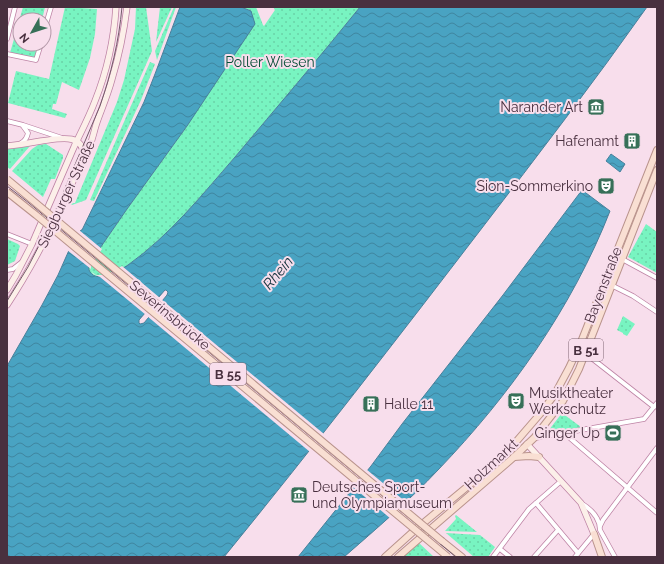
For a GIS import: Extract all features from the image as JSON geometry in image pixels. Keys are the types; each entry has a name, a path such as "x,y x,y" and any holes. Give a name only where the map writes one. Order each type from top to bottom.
{"main road":[{"name":"Siegburger Straße","path":"8,287 32,244 75,140 82,133 95,101 109,54 116,7"},
{"name":"Siegburger Straße","path":"7,305 21,284 56,221 84,156 90,147 112,80 118,57 127,7"},
{"path":"7,146 63,138 75,140 82,147 84,156"},
{"name":"Bayenstraße","path":"524,433 554,394 569,368 657,150"},
{"name":"Bayenstraße","path":"527,444 534,438 563,401 579,369 657,170"},
{"name":"Severinsbrücke","path":"7,179 462,557"},
{"name":"Severinsbrücke","path":"7,192 448,557"},
{"path":"8,287 21,284"},
{"path":"574,356 581,364"},
{"path":"524,433 527,444 560,482 581,503 602,557"},
{"name":"Holzmarkt","path":"385,557 415,530 503,457 524,433"},
{"name":"Holzmarkt","path":"398,557 514,457 527,444"},
{"path":"514,457 539,457"}],"street":[{"path":"7,39 15,7"},
{"path":"7,54 36,60 38,52"},
{"path":"7,121 63,138"},
{"path":"20,145 27,138 28,133 23,125"},
{"path":"650,167 657,170"},
{"path":"7,234 32,244"},
{"path":"622,259 657,278"},
{"path":"7,270 13,269 24,260"},
{"path":"611,285 633,296 657,312"},
{"path":"585,353 654,407"},
{"path":"534,438 644,419 657,403"},
{"path":"564,433 657,513"},
{"path":"600,526 657,448"},
{"path":"493,557 529,510 560,482"},
{"path":"536,503 578,553"},
{"path":"581,503 595,515 600,526 600,530 615,557"},
{"path":"534,557 558,530"},
{"path":"575,557 594,534"},
{"path":"500,549 510,557"}],"green space":[{"path":"23,7 45,7 44,12 22,12"},
{"path":"65,7 97,9 95,34 90,58 79,90 62,82 56,104 53,104 52,109 67,114 65,118 8,103 16,71 49,79"},
{"path":"136,7 146,7 152,51 86,200 71,205 72,203 75,203 117,102 124,80 135,29"},
{"path":"160,7 172,7 156,42"},
{"path":"174,7 176,7 157,60 155,51"},
{"name":"Poller Wiesen","path":"241,7 256,7 264,26 275,10 273,7 360,7 235,157 172,228 158,241 120,270 103,277 94,276 89,272 89,264 187,126 251,11"},
{"path":"12,46 12,52 37,52 36,57 34,58 10,53"},
{"path":"150,62 155,64 141,100 94,201 90,200"},
{"path":"46,144 63,155 63,158 55,179 51,179 43,197 12,171 32,149 38,145"},
{"path":"30,146 10,169 7,167 7,149"},
{"path":"646,224 657,232 657,273 628,257"},
{"path":"7,239 20,246 15,261 7,265"},
{"path":"623,316 635,324 627,336 617,330"},
{"path":"562,413 581,427 545,435"},
{"path":"456,515 477,532 445,531 456,519"},
{"path":"446,533 480,535 495,547 488,557 474,557"},
{"path":"419,543 434,557 404,557 402,555"}],"water":[{"name":"Rhein","path":"180,7 241,7 251,11 255,24 187,126 89,264 89,271 98,277 115,273 128,265 172,228 235,157 360,7 647,7 566,118 450,270 322,435 224,557 7,557 7,366 42,305 70,248 82,230 144,102","holes":["166,290 168,292 167,295 144,323 140,324 139,320"]},
{"path":"611,154 625,164 620,172 606,161"},
{"path":"582,190 610,211 595,247 558,316 514,381 465,441 416,493 344,557 298,557 371,466"}],"pier":[{"path":"79,230 102,249 91,266 91,269 67,250"},
{"path":"122,266 160,298 146,315 100,277 93,274 91,269 96,275 102,275 112,272"},
{"path":"161,299 324,434 310,452 147,316"},
{"path":"366,469 407,503 391,519 352,486"}],"tram line":[{"path":"7,301 28,267 48,228 100,106 114,57 122,7"},
{"path":"7,186 456,557"}],"place":[{"name":"Narander Art","path":"596,107"},
{"name":"Hafenamt","path":"632,141"},
{"name":"Sion-Sommerkino","path":"606,186"},
{"name":"Musiktheater Werkschutz","path":"516,401"},
{"name":"Halle 11","path":"371,404"},
{"name":"Ginger Up","path":"613,433"},
{"name":"Deutsches Sport- und Olympiamuseum","path":"299,495"}]}
